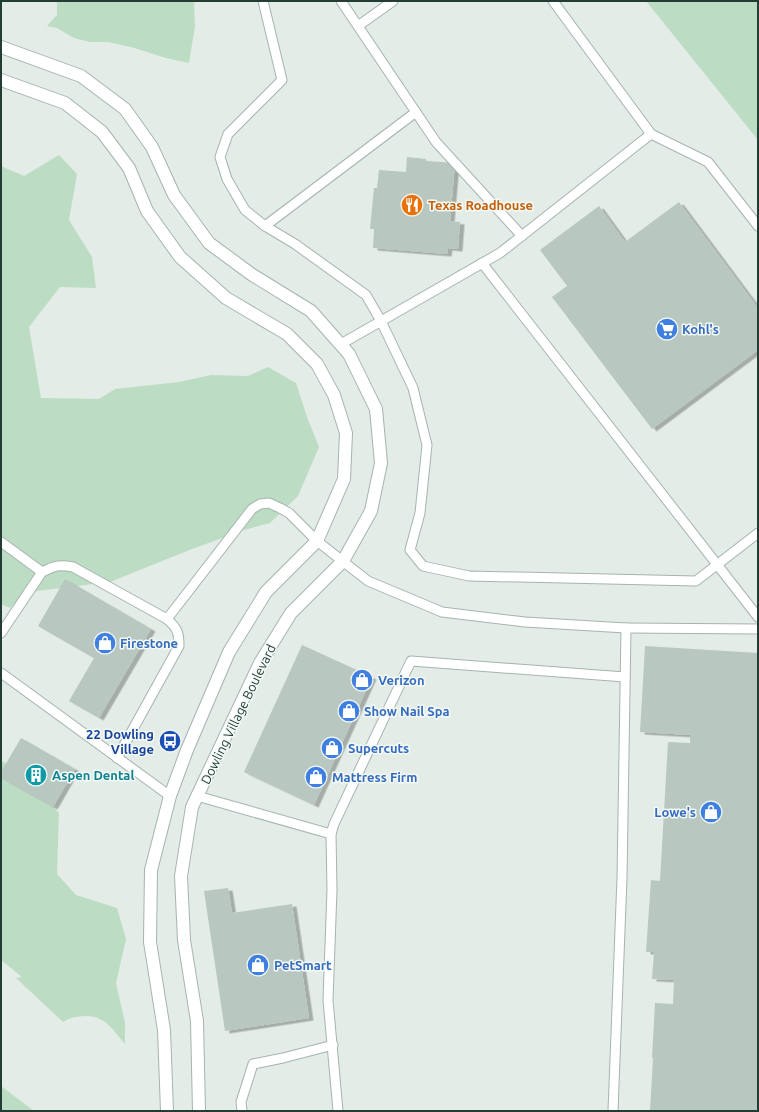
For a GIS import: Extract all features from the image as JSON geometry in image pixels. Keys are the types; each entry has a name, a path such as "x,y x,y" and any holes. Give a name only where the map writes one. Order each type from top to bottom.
{"street":[{"name":"Dowling Village Boulevard","path":"1,47 81,76 125,108 152,147 174,194 209,243 251,274 310,311 350,354 376,409 381,463 371,511 343,561 291,613 260,663 192,807 181,876 184,940 196,1021 199,1111"},
{"path":"1,80 65,104 102,132 129,168 147,211 180,257 226,298 288,334 317,364 334,395 346,433 344,479 317,541 266,592 229,652 187,750 170,796 151,870 150,942 164,1030 167,1111"}],"lane":[{"path":"263,1 282,80 228,134 220,157 227,179 245,210 265,226 295,244 366,295 381,320 412,388 427,446 420,513 410,550 423,566 469,576 696,581 758,533"},
{"path":"341,1 436,142 522,236"},
{"path":"358,26 393,1"},
{"path":"553,1 652,134 708,162 758,226"},
{"path":"265,226 416,112"},
{"path":"340,344 500,252 652,134"},
{"path":"482,263 758,617"},
{"path":"167,619 252,509 260,504 269,503 289,513 317,541 368,581 442,612 525,622 626,628 758,629"},
{"path":"1,542 42,572"},
{"path":"1,633 42,572 53,566 63,564 73,566 167,619 174,626 179,635 179,646 118,758"},
{"path":"613,1111 622,878 626,628"},
{"path":"338,1111 328,1000 332,890 331,834 334,824 410,661 625,676"},
{"path":"1,673 170,796"},
{"path":"197,796 331,834"},
{"path":"242,1111 241,1102 253,1064 333,1045"}],"green space":[{"path":"57,1 194,1 195,26 189,63 108,42 90,42 74,38 57,28 47,26 57,15"},
{"path":"646,1 758,1 758,140"},
{"path":"59,155 77,174 69,220 92,257 96,288 60,287 29,327 41,398 99,399 115,389 179,382 211,375 248,376 268,367 296,383 319,447 298,496 270,523 244,530 192,549 110,582 29,592 10,608 1,604 1,166 24,176"},
{"path":"1,761 20,770 59,813 57,874 76,895 117,908 126,939 116,983 125,1023 125,1044 108,1024 98,1018 84,1016 71,1018 63,1022 16,978 22,977 1,960"},
{"path":"1,1086 34,1111 1,1111"}],"building":[{"name":"Texas Roadhouse","path":"407,157 426,159 426,161 455,163 450,221 460,222 458,249 448,248 447,254 373,248 374,229 370,229 374,188 377,188 379,170 406,172"},
{"name":"Kohl's","path":"679,202 758,308 758,350 652,429 552,297 567,286 540,250 599,206 625,242"},
{"name":"Firestone","path":"65,579 151,629 99,718 69,701 94,658 38,626"},
{"path":"302,645 372,677 314,805 244,772"},
{"name":"Lowe's","path":"645,646 758,653 758,1111 650,1111 655,1003 673,1004 674,980 652,979 654,952 646,952 651,880 660,881 668,742 690,743 690,735 640,732"},
{"name":"Aspen Dental","path":"21,738 75,769 53,807 1,778 1,772"},
{"name":"PetSmart","path":"228,888 232,913 292,904 309,1018 225,1031 204,891"}],"place":[{"name":"Texas Roadhouse","path":"412,205"},
{"name":"Kohl's","path":"667,329"},
{"name":"Firestone","path":"105,643"},
{"name":"Verizon","path":"362,680"},
{"name":"Show Nail Spa","path":"349,711"},
{"name":"22 Dowling Village","path":"170,741"},
{"name":"Supercuts","path":"332,748"},
{"name":"Aspen Dental","path":"36,775"},
{"name":"Mattress Firm","path":"316,777"},
{"name":"Lowe's","path":"711,812"},
{"name":"PetSmart","path":"258,965"}]}
